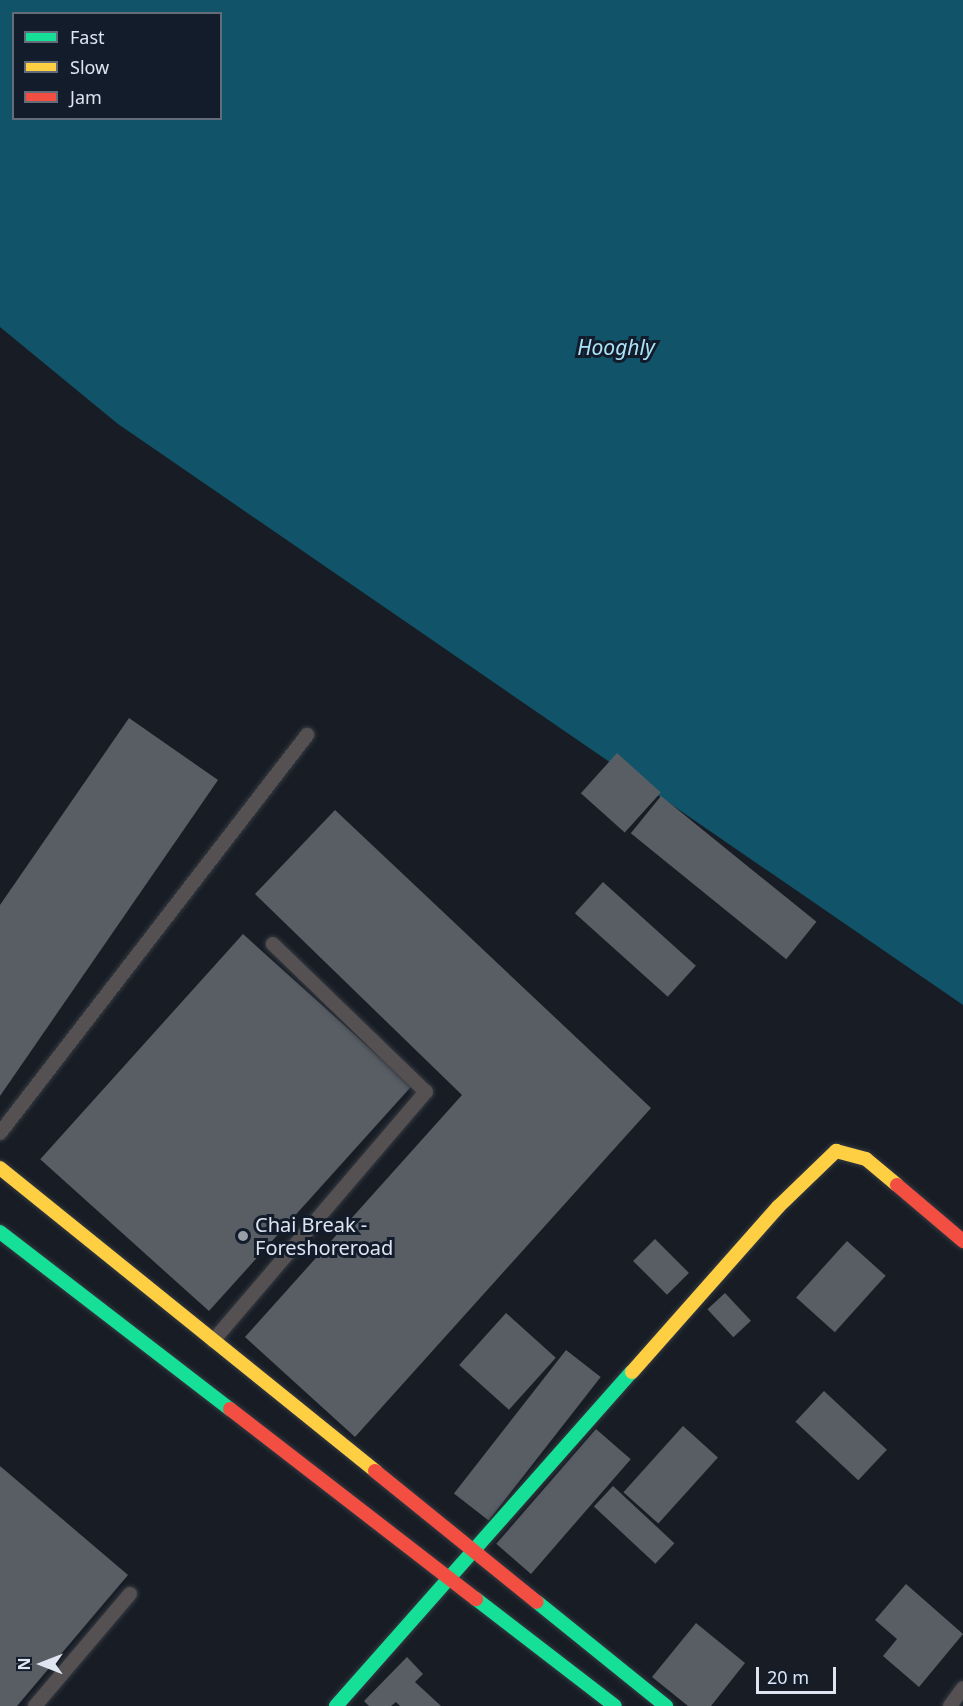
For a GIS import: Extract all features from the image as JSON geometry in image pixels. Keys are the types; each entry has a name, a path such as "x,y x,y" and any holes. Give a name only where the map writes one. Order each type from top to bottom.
{"main road":[{"path":"336,1706 471,1550 778,1207 836,1150 866,1159 963,1240"},
{"path":"0,1168 666,1706"},
{"path":"0,1232 447,1579 615,1706"}],"lane":[{"path":"0,1133 308,735"},
{"path":"213,1341 426,1092 273,944"},
{"path":"35,1706 130,1594"},
{"path":"950,1706 963,1688"}],"water":[{"name":"Hooghly","path":"0,0 963,0 963,1005 118,424 0,327"}],"building":[{"path":"129,718 218,780 0,1096 0,905"},
{"path":"617,753 661,792 625,833 581,793"},
{"path":"661,796 816,922 786,959 631,833"},
{"path":"335,810 651,1108 355,1437 245,1337 462,1095 255,894"},
{"path":"603,882 696,966 668,997 575,913"},
{"path":"243,934 412,1086 209,1311 40,1159"},
{"path":"655,1239 689,1273 667,1295 633,1261"},
{"path":"847,1241 886,1276 835,1332 796,1297"},
{"path":"725,1293 751,1321 733,1337 707,1309"},
{"path":"506,1313 556,1358 509,1410 459,1365"},
{"path":"566,1350 601,1377 489,1521 454,1493"},
{"path":"824,1391 887,1450 858,1480 795,1422"},
{"path":"683,1426 718,1457 658,1524 623,1492"},
{"path":"596,1429 631,1459 531,1574 496,1544"},
{"path":"0,1466 128,1575 17,1706 0,1706"},
{"path":"613,1486 674,1543 655,1564 594,1506"},
{"path":"906,1584 963,1634 919,1687 883,1656 897,1639 875,1620"},
{"path":"696,1623 745,1663 711,1706 688,1706 652,1677"},
{"path":"407,1657 423,1674 415,1682 441,1706 400,1706 396,1702 391,1706 369,1706 364,1701"}],"traffic: fast":[{"path":"0,1232 230,1409"},
{"path":"336,1706 632,1372"},
{"path":"476,1599 615,1706"},
{"path":"537,1602 666,1706"}],"traffic: slow":[{"path":"632,1372 778,1207 836,1151 866,1159 897,1185"},
{"path":"0,1168 375,1471"}],"traffic: jam":[{"path":"897,1185 963,1241"},
{"path":"230,1409 476,1599"},
{"path":"375,1471 537,1602"}],"place":[{"name":"Chai Break - Foreshoreroad","path":"243,1236"}]}
